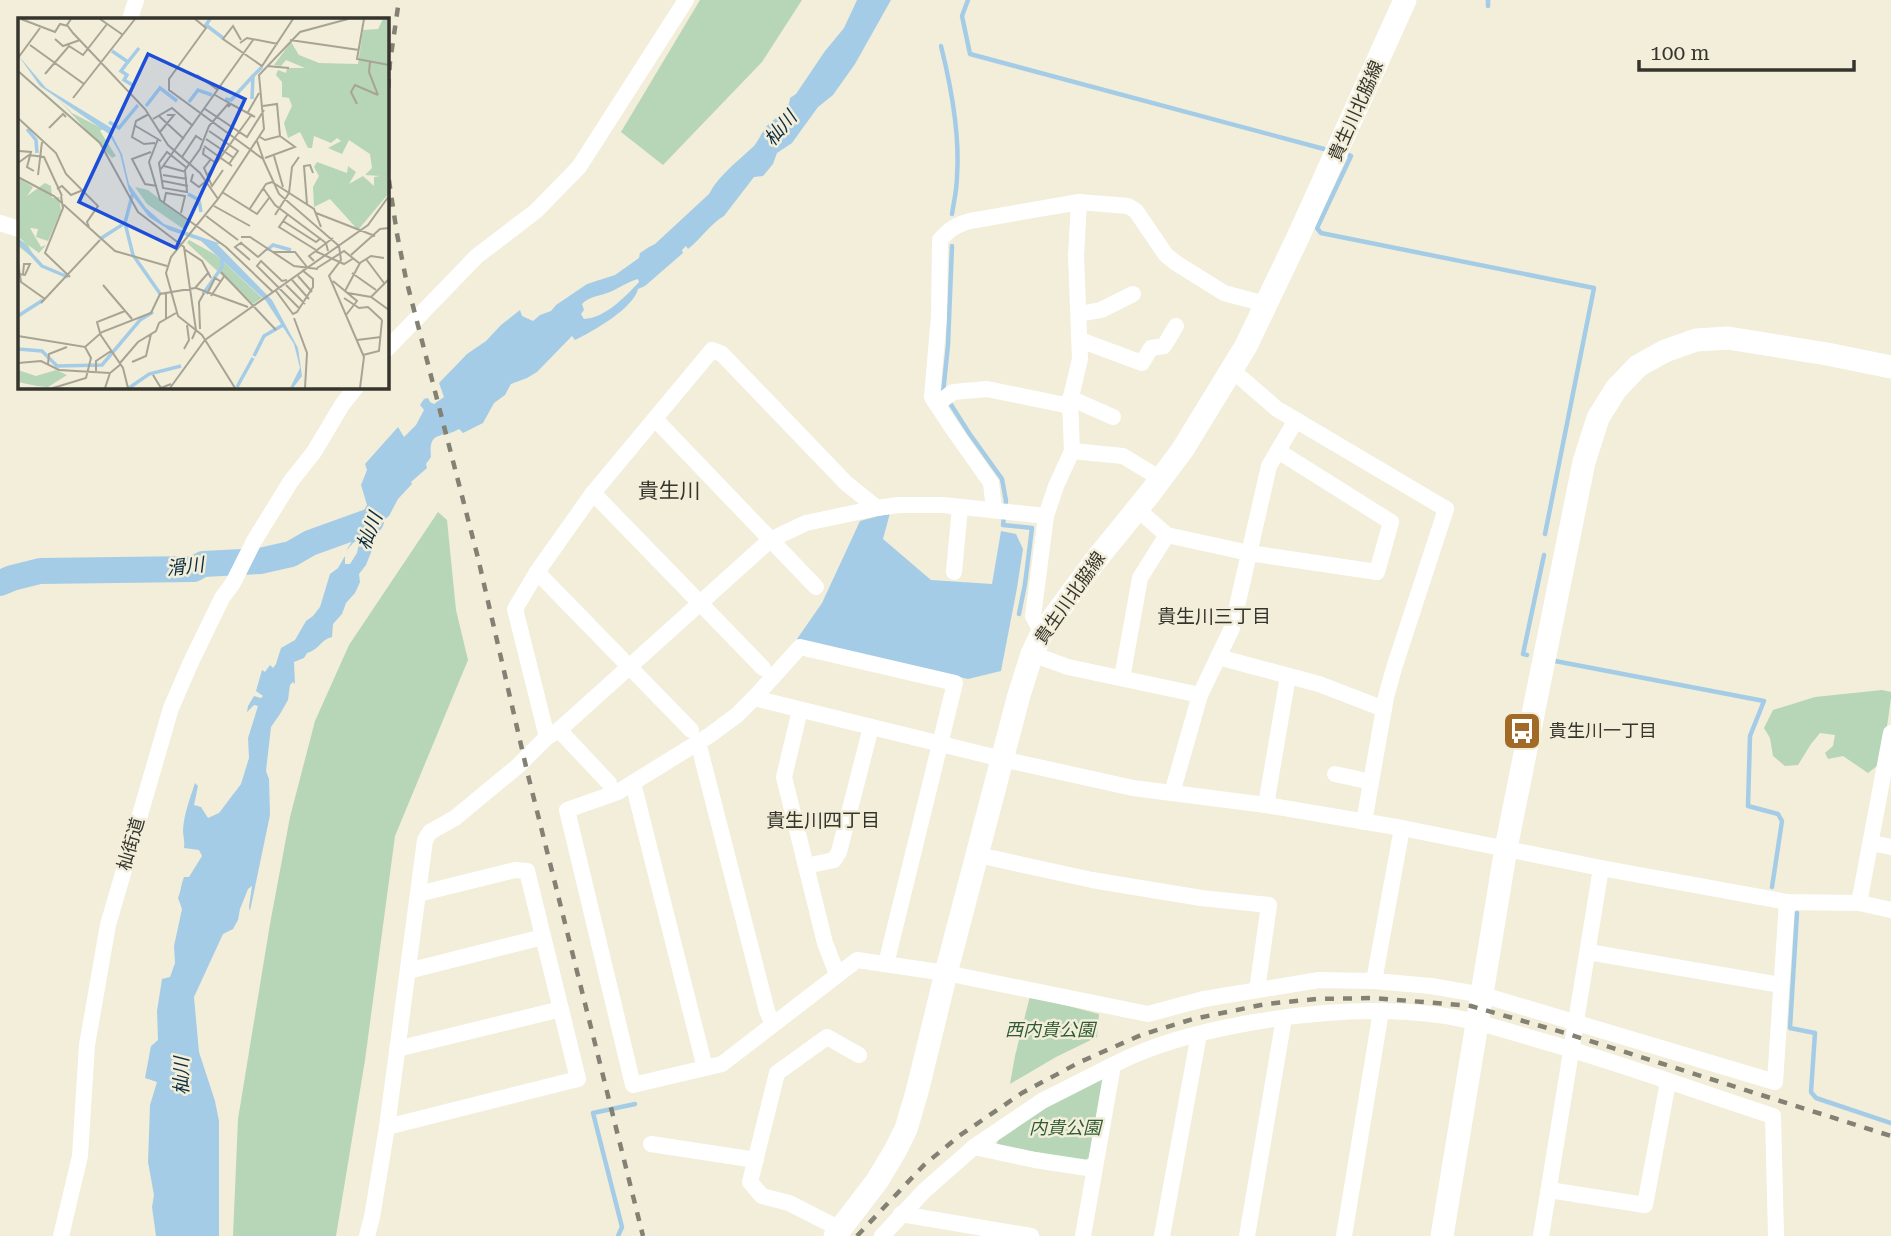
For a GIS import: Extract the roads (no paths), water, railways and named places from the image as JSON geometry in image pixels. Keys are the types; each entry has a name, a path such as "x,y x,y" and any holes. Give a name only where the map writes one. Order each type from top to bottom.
{"main road":[{"name":"貴生川北脇線","path":"837,1232 877,1181 906,1129 1032,654 1042,633 1095,561 1183,449 1246,346 1405,0"},
{"path":"1443,1236 1506,848 1584,462 1598,418 1616,389 1638,366 1665,351 1696,340 1728,338 1891,367"}],"street":[{"path":"130,18 136,0"},
{"path":"388,348 477,256 536,211 579,167 685,0"},
{"path":"1001,511 991,483 932,397 939,316 940,240 947,231 960,224 1079,202 1128,206 1136,211 1167,255 1176,263 1224,293 1265,304"},
{"path":"1042,633 1033,615 1046,516 1072,451 1070,402 1080,359 1076,256 1079,202"},
{"path":"0,223 18,229"},
{"path":"1079,314 1101,310 1133,294"},
{"path":"1080,340 1142,363 1151,348 1164,346 1176,326"},
{"path":"609,783 553,734 515,609 537,572 593,493 712,350 722,354 846,483 877,508"},
{"path":"1232,370 1277,409 1446,509 1394,668 1364,822"},
{"name":"杣街道","path":"61,1236 80,1156 87,1045 108,925 171,708 222,598 233,583 254,541 290,481 314,452 355,388"},
{"path":"937,404 953,392 987,389 1070,402 1113,417"},
{"path":"655,419 816,587"},
{"path":"1172,793 1200,695 1232,628 1269,466 1297,420"},
{"path":"1072,451 1123,456 1161,479"},
{"path":"1137,509 1167,535 1249,553 1377,572 1391,523 1278,451"},
{"path":"593,493 763,668"},
{"path":"367,1236 387,1127 425,840 430,832 455,818 519,765 770,540 806,523 877,508 925,504 1046,516"},
{"path":"954,572 960,507"},
{"path":"1122,678 1140,578 1167,535"},
{"path":"537,572 695,736 767,1011 773,1024"},
{"path":"886,964 955,682 800,647 737,715 695,736 618,792 566,810 633,1085 722,1064 857,960 946,973 1148,1014 1204,999 1319,981 1374,981 1431,986 1483,995 1577,1021 1775,1082 1787,902"},
{"path":"1032,654 1068,667 1200,695"},
{"path":"1218,657 1319,684 1384,709"},
{"path":"1266,805 1288,676"},
{"path":"754,698 1133,788 1266,805 1402,828 1787,902 1859,903 1891,910"},
{"path":"800,710 784,777 825,943 837,974"},
{"path":"806,866 834,860 839,852 871,727"},
{"path":"1859,903 1886,786 1891,735"},
{"path":"1335,774 1371,782"},
{"path":"633,783 705,1068"},
{"path":"1374,981 1402,828"},
{"path":"1871,843 1891,846"},
{"path":"978,855 1092,880 1202,898 1269,905 1257,990"},
{"path":"1541,1236 1601,868"},
{"path":"387,1127 578,1079 527,871 515,870 418,894"},
{"path":"408,971 543,937"},
{"path":"1588,952 1781,985"},
{"path":"397,1049 561,1009"},
{"path":"1344,1236 1381,1011"},
{"path":"882,1236 924,1191 974,1147 1042,1101 1113,1065 1156,1046 1244,1024 1330,1013 1381,1011 1439,1015 1478,1022 1572,1049 1773,1116 1776,1236"},
{"path":"1247,1236 1283,1018"},
{"path":"1162,1236 1199,1034"},
{"path":"837,1232 789,1203 762,1196 750,1182 777,1073 827,1037 859,1055"},
{"path":"1083,1236 1113,1065"},
{"path":"1549,1190 1645,1205 1668,1082"},
{"path":"651,1144 756,1160"},
{"path":"974,1147 1094,1169"},
{"path":"901,1214 1031,1236"}],"water":[{"name":"杣川","path":"857,0 891,0 855,64 833,95 818,107 792,143 777,153 773,164 763,176 754,177 724,216 688,249 686,246 682,250 683,253 645,286 638,289 621,311 575,340 572,336 537,372 511,384 505,395 494,403 483,423 463,433 459,429 434,438 427,468 411,482 389,516 376,530 374,545 359,574 360,582 342,614 333,624 332,637 307,653 304,658 294,662 295,684 293,682 290,685 288,700 271,727 266,771 269,779 270,815 250,911 252,886 248,889 233,929 223,934 194,997 199,1052 219,1121 219,1236 156,1236 152,1207 154,1195 148,1162 150,1105 157,1082 145,1078 151,1046 158,1040 157,1011 162,979 170,977 175,963 174,946 182,909 178,898 184,877 189,877 202,856 199,850 184,848 183,830 188,806 195,783 198,786 194,805 201,807 208,818 219,813 241,784 249,758 248,738 258,706 254,705 247,712 248,706 254,696 263,696 256,691 262,670 265,672 270,665 273,668 281,648 295,640 306,621 320,607 330,574 338,568 345,556 345,564 350,564 357,553 360,539 346,551 357,533 350,516 361,515 367,505 361,485 367,470 365,464 398,427 404,437 416,425 424,410 420,405 424,399 428,398 434,404 444,397 439,383 467,354 486,341 520,310 522,316 533,321 587,284 615,275 655,244 709,194 723,174 754,146 766,127 784,111 790,98 796,94 844,28","holes":["638,279 639,282 607,311 584,319 581,314 585,301 634,280"]},
{"path":"890,513 883,539 931,580 992,584 1001,531 1016,534 1023,549 1001,671 968,679 797,639 822,603 860,521"}],"waterway":[{"path":"968,0 962,16 970,54 1324,149"},
{"path":"1488,0 1488,6"},
{"path":"941,46 956,127 958,160 952,214"},
{"path":"1347,154 1351,156 1317,228 1321,233 1594,288 1545,534"},
{"path":"943,393 952,246"},
{"path":"948,400 1002,479 1005,507"},
{"path":"1004,516 1003,525 1032,528 1019,614"},
{"name":"滑川","path":"0,583 40,571 194,569 203,564 260,561 291,554 310,543 371,521"},
{"path":"1527,655 1523,654 1544,555"},
{"path":"1555,661 1764,701 1750,736 1748,806 1778,814 1782,821 1772,887"},
{"path":"1797,913 1790,1028 1815,1033 1811,1092 1816,1098 1891,1123"},
{"path":"618,1236 622,1227 593,1113 635,1104"}],"railway":[{"path":"388,91 399,0"},
{"path":"388,174 406,279 478,558 527,771 643,1236"},
{"path":"857,1236 924,1165 959,1136 1022,1093 1080,1062 1141,1035 1193,1019 1266,1004 1317,999 1374,998 1471,1006 1891,1136"}],"place":[{"name":"貴生川一丁目","path":"1522,731"}],"district":[{"name":"貴生川","path":"669,491"},
{"name":"貴生川三丁目","path":"1214,616"},
{"name":"貴生川四丁目","path":"823,820"}],"park label":[{"name":"西内貴公園","path":"1050,1030"},
{"name":"内貴公園","path":"1065,1128"}]}
